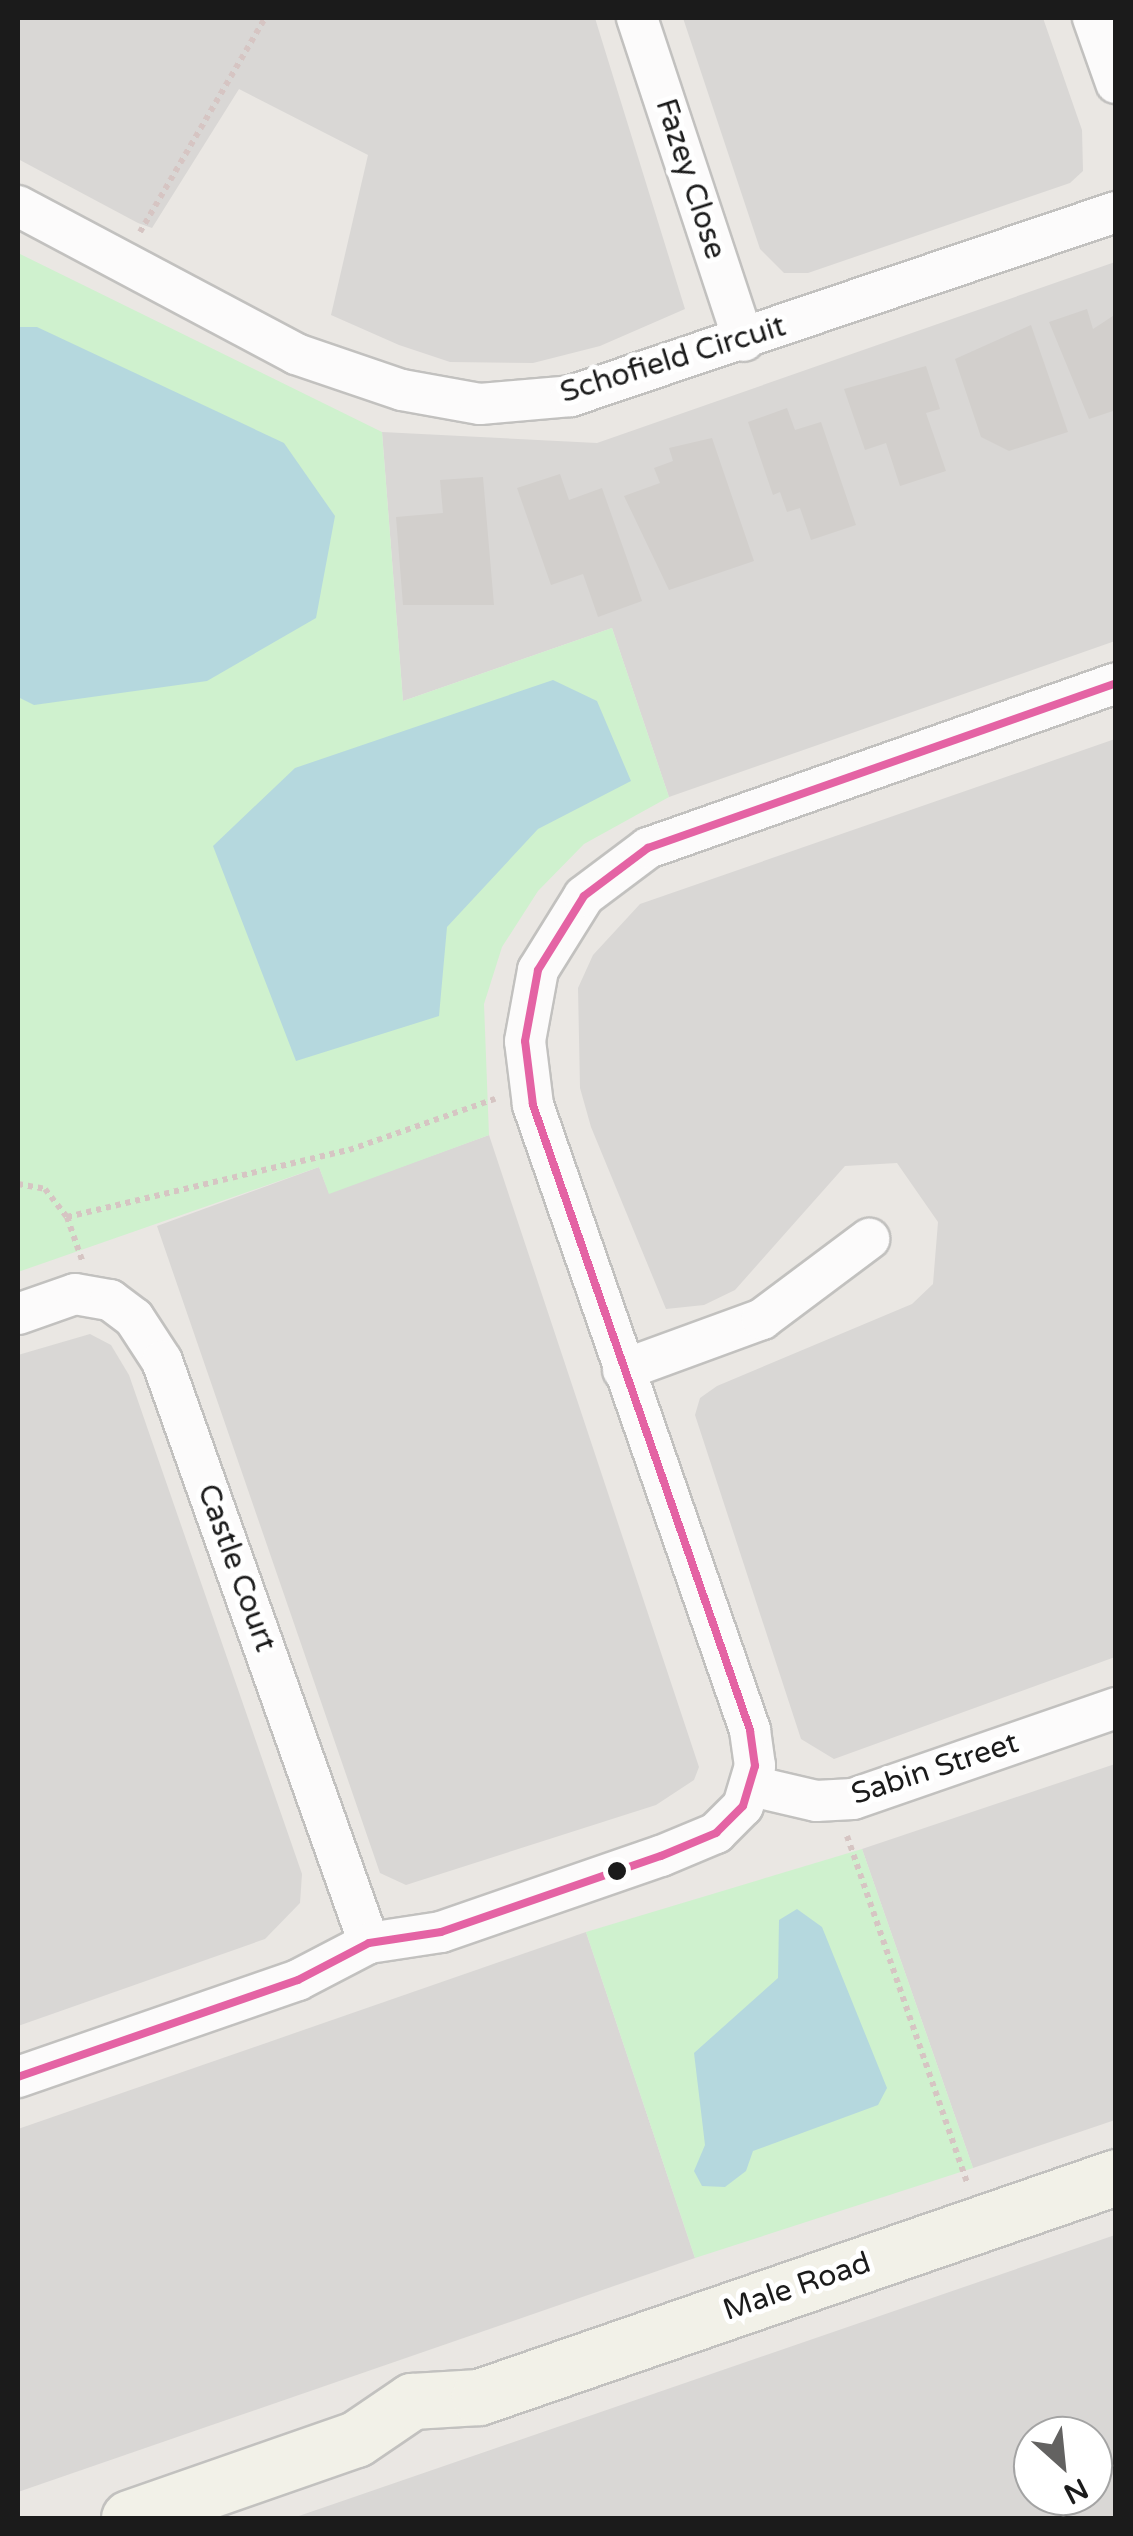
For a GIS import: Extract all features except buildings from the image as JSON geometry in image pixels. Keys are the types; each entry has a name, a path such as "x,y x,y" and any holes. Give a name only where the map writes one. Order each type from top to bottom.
{"street":[{"name":"Fazey Close","path":"636,18 744,341"},
{"path":"1093,18 1116,83"},
{"name":"Schofield Circuit","path":"18,206 296,354 402,390 480,404 571,396 744,341 1116,212"},
{"path":"18,2076 298,1980 370,1942 441,1932 700,1840 728,1824 752,1786 750,1730 623,1370 531,1092 525,1041 531,1002 557,931 594,887 648,848 1116,683"},
{"path":"623,1370 762,1319 869,1239"},
{"path":"18,1314 75,1294"},
{"name":"Castle Court","path":"75,1294 110,1300 134,1318 162,1362 370,1942"},
{"name":"Sabin Street","path":"752,1786 835,1802 1116,1708"},
{"name":"Male Road","path":"129,2518 356,2439 427,2436 479,2397 1116,2177"}],"path":[{"path":"123,264 265,18"},
{"path":"67,1217 349,1150 496,1098"},
{"path":"18,1184 45,1189 67,1217 85,1273 75,1294"},
{"path":"835,1802 968,2185"}],"shaded area":[{"path":"18,18 595,18 685,309 600,346 533,363 450,362 399,345 331,315 368,155 239,89 152,228 138,223 18,159"},
{"path":"683,18 1043,18 1082,130 1083,171 1070,183 808,273 784,273 760,249"},
{"path":"1115,262 1115,641 669,797 612,628 403,701 382,432 597,443"},
{"path":"1115,739 1115,1657 834,1759 801,1739 695,1415 700,1398 717,1386 912,1304 933,1284 938,1222 897,1163 845,1166 735,1290 704,1305 666,1309 591,1127 580,1088 578,988 593,955 640,904"},
{"path":"489,1135 699,1767 694,1780 656,1805 406,1885 380,1873 157,1226 319,1167 329,1193"},
{"path":"90,1334 111,1345 129,1375 302,1874 300,1903 265,1939 18,2026 18,1355"},
{"path":"1115,1764 1115,2120 973,2168 862,1849"},
{"path":"586,1932 695,2258 18,2492 18,2129"},
{"path":"1115,2235 1115,2518 293,2518"}],"green space":[{"path":"18,253 382,432 403,701 612,628 669,797 584,844 538,891 502,947 484,1004 489,1135 329,1194 319,1167 18,1272"},
{"path":"862,1849 973,2168 695,2258 586,1932"}],"water":[{"path":"18,327 37,327 284,443 335,516 316,618 207,681 34,705 18,697"},
{"path":"553,680 597,701 631,781 538,829 447,927 439,1016 296,1061 213,846 295,768"},
{"path":"797,1909 822,1927 887,2088 878,2105 753,2151 746,2171 725,2187 702,2186 694,2171 705,2145 694,2053 778,1978 779,1920"}],"transit line":[{"path":"18,2077 298,1980 369,1943 441,1932 661,1856 716,1833 743,1806 755,1766 750,1730 533,1105 525,1041 538,970 584,896 648,848 1116,683"}]}
